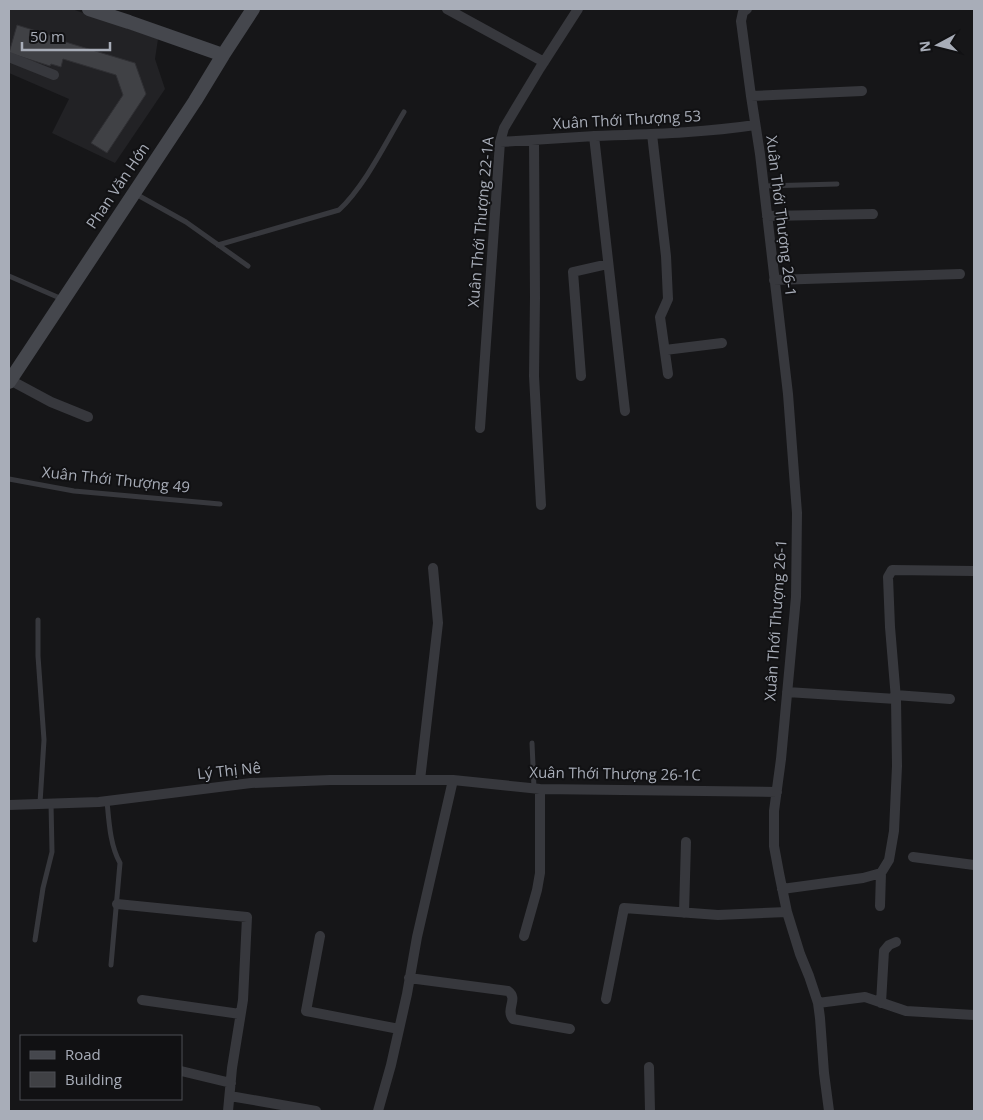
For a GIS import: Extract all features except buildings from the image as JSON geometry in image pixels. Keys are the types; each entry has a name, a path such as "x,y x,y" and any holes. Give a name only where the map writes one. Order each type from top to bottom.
{"main road":[{"path":"89,9 223,55"},
{"name":"Phan Văn Hớn","path":"9,381 254,9"}],"street":[{"path":"447,9 544,62"},
{"name":"Xuân Thới Thượng 22-1A","path":"480,428 500,142 504,128 578,9"},
{"name":"Xuân Thới Thượng 26-1","path":"747,9 743,12 741,20 760,154 788,394 797,513 796,597 774,812 774,846 787,912 818,1003 829,1111"},
{"path":"9,58 54,75"},
{"path":"751,96 862,91"},
{"name":"Xuân Thới Thượng 53","path":"500,142 652,134 755,125"},
{"path":"652,134 666,256 668,299 660,317 668,374"},
{"path":"594,136 625,411"},
{"path":"534,140 534,376 540,505"},
{"path":"767,216 873,214"},
{"path":"581,376 573,272 608,264"},
{"path":"774,280 960,274"},
{"path":"665,350 722,343"},
{"path":"9,381 51,402 88,417"},
{"path":"420,780 438,623 433,568"},
{"path":"880,906 881,873 889,860 894,831 896,766 895,697 888,577 892,570 974,571"},
{"path":"787,692 950,699"},
{"name":"Lý Thị Nê","path":"9,805 77,804 251,783 330,780 453,780"},
{"path":"378,1111 399,1029 416,936 453,780"},
{"name":"Xuân Thới Thượng 26-1C","path":"453,780 537,788 777,792"},
{"path":"524,936 540,873 537,788"},
{"path":"684,913 686,842"},
{"path":"912,857 974,865"},
{"path":"782,888 863,878 881,873"},
{"path":"117,904 247,917 243,1000 232,1068 228,1111"},
{"path":"606,999 624,908 718,915 787,912"},
{"path":"320,936 306,1011 399,1029"},
{"path":"881,1003 884,951 889,945 896,942"},
{"path":"409,978 508,991 512,995 509,1013 511,1018 570,1029"},
{"path":"818,1003 865,998 906,1012 974,1015"},
{"path":"142,1000 240,1014"},
{"path":"649,1067 650,1111"},
{"path":"182,1071 231,1083"},
{"path":"230,1096 316,1111"}],"lane":[{"path":"218,244 339,210 348,202 365,178 404,112"},
{"path":"764,186 837,184"},
{"path":"134,193 186,222 248,266"},
{"path":"9,276 63,299"},
{"name":"Xuân Thới Thượng 49","path":"9,479 74,491 220,504"},
{"path":"35,940 43,888 52,852 45,803 38,620"},
{"path":"532,743 537,788"},
{"path":"107,801 111,838 120,863 111,965"}],"shaded area":[{"path":"9,9 72,9 158,39 155,59 165,89 115,163 52,133 69,99 9,73"}]}
